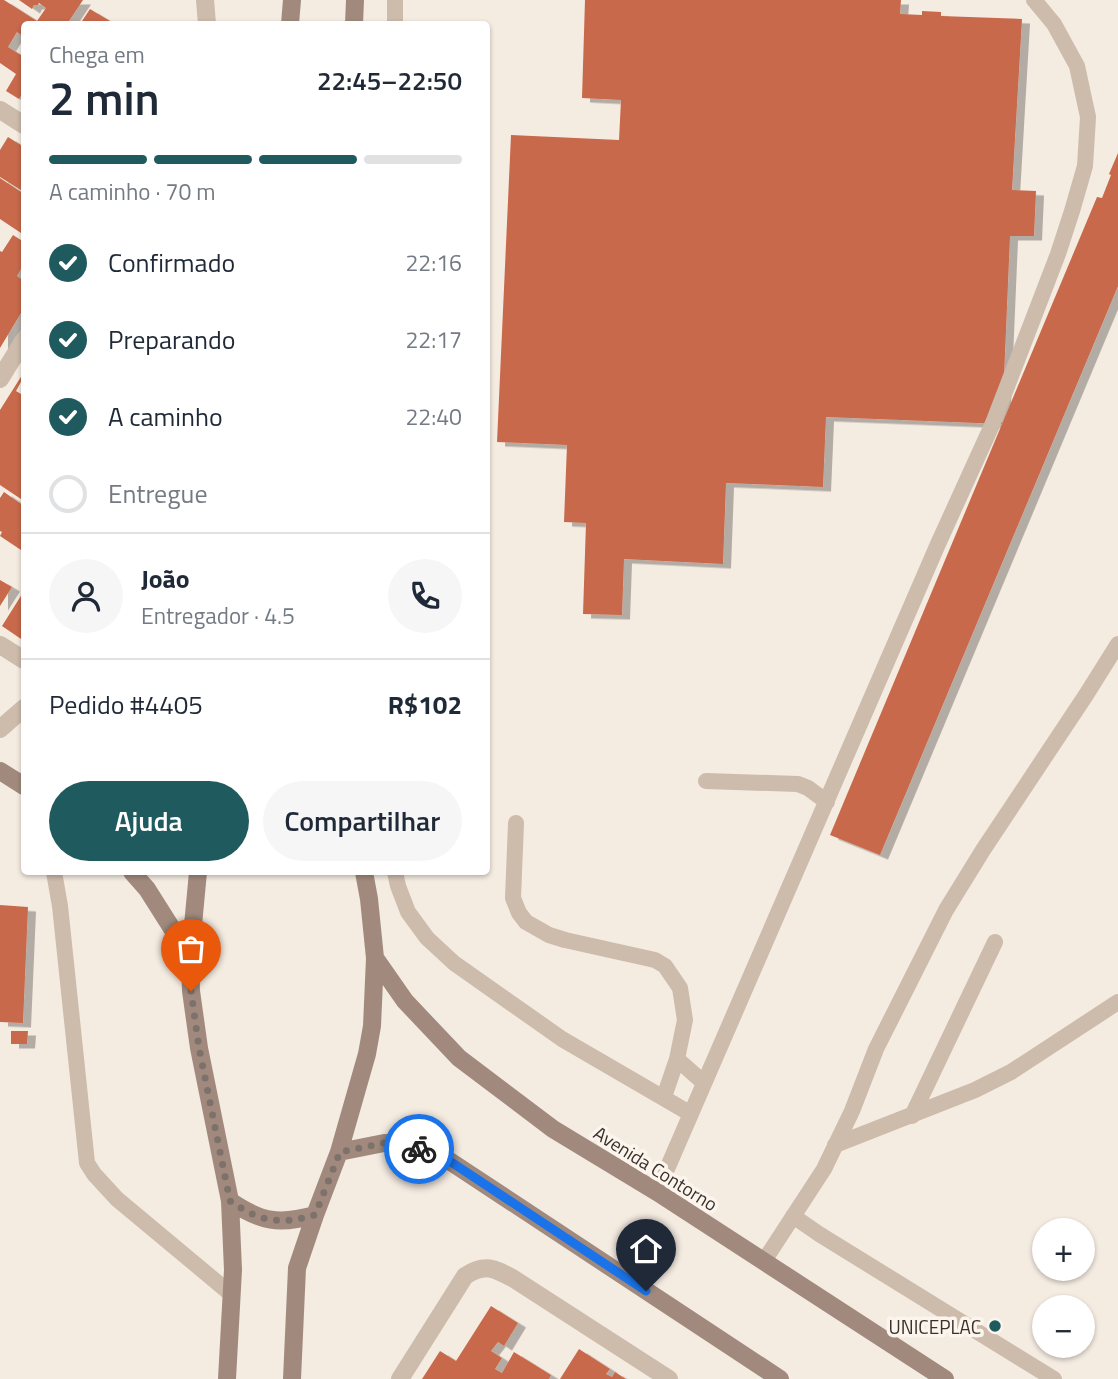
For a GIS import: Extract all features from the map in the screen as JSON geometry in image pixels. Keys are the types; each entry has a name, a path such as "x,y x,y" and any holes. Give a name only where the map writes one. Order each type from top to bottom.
{"main road":[{"path":"290,21 292,0"},
{"path":"354,21 355,0"},
{"path":"0,771 21,784"},
{"path":"135,875 148,889 190,957"},
{"path":"198,875 190,957 191,991 199,1048 230,1201 233,1270 228,1379"},
{"path":"292,1379 297,1268 340,1152 372,1026 375,958 365,875"},
{"name":"Avenida Contorno","path":"375,958 405,1001 458,1058 553,1129 657,1192 944,1379"},
{"path":"340,1152 384,1143 415,1147 445,1158 780,1379"},
{"path":"230,1201 259,1217 281,1222 315,1215"}],"street":[{"path":"205,0 207,21"},
{"path":"0,110 21,123"},
{"path":"0,379 21,345"},
{"path":"0,645 21,658"},
{"path":"0,729 21,712"},
{"path":"400,1379 466,1276 484,1268 498,1270 514,1279 669,1379"}],"lane":[{"path":"395,21 396,0"},
{"path":"657,1192 993,423 1072,211 1084,166 1088,117 1077,66 1054,24 1034,0"},
{"path":"764,1261 824,1169 852,1111 876,1049 946,910 1118,644"},
{"path":"706,781 799,784 827,802"},
{"path":"516,823 513,898 526,922 549,935 565,940 655,960 665,966 680,988 685,1020 677,1059 664,1097"},
{"path":"55,875 88,1163 94,1174 117,1199 231,1294"},
{"path":"396,875 408,912 427,938 454,963 562,1038 691,1114"},
{"path":"912,1116 995,942"},
{"path":"835,1145 975,1090 1011,1072 1118,1002"},
{"path":"677,1059 704,1083"},
{"path":"793,1216 1054,1379"}],"building":[{"path":"0,0 4,0 37,21 21,21 21,35 17,32 8,47 21,55 19,99 6,91 16,74 0,63"},
{"path":"19,0 83,0 69,21 37,21 46,8 39,3 32,9"},
{"path":"585,0 901,0 900,14 922,15 922,11 941,12 941,16 1022,19 1012,190 1036,191 1034,236 1010,236 1002,424 826,417 823,487 726,483 723,564 624,559 622,615 583,614 586,523 564,522 567,445 497,442 511,135 619,140 621,100 582,98"},
{"path":"90,9 110,21 82,21"},
{"path":"8,137 21,145 21,190 0,177 0,150"},
{"path":"1118,153 1118,286 880,855 830,835 1097,197 1102,198"},
{"path":"0,178 21,192 21,233 0,219"},
{"path":"13,235 21,240 21,269 17,276 21,279 21,313 0,348 0,251 2,252"},
{"path":"21,377 16,391 21,394 21,499 0,485 0,410"},
{"path":"4,492 21,504 21,550 0,536 0,498"},
{"path":"0,580 12,587 0,606"},
{"path":"21,596 21,639 2,626"},
{"path":"0,905 28,907 23,1023 0,1022"},
{"path":"11,1031 28,1031 27,1044 11,1044"},
{"path":"491,1306 518,1323 504,1346 498,1342 491,1351 502,1358 495,1369 502,1373 514,1352 551,1375 549,1379 422,1379 440,1351 456,1361"},
{"path":"579,1349 610,1369 606,1374 612,1377 615,1372 626,1379 560,1379"}],"way so far":[{"path":"191,991 199,1048 230,1201 259,1217 281,1222 297,1220 315,1215 340,1152 384,1143 419,1149"}],"place":[{"name":"UNICEPLAC","path":"995,1326"}],"route":[{"path":"419,1149 445,1158 646,1291"}]}
